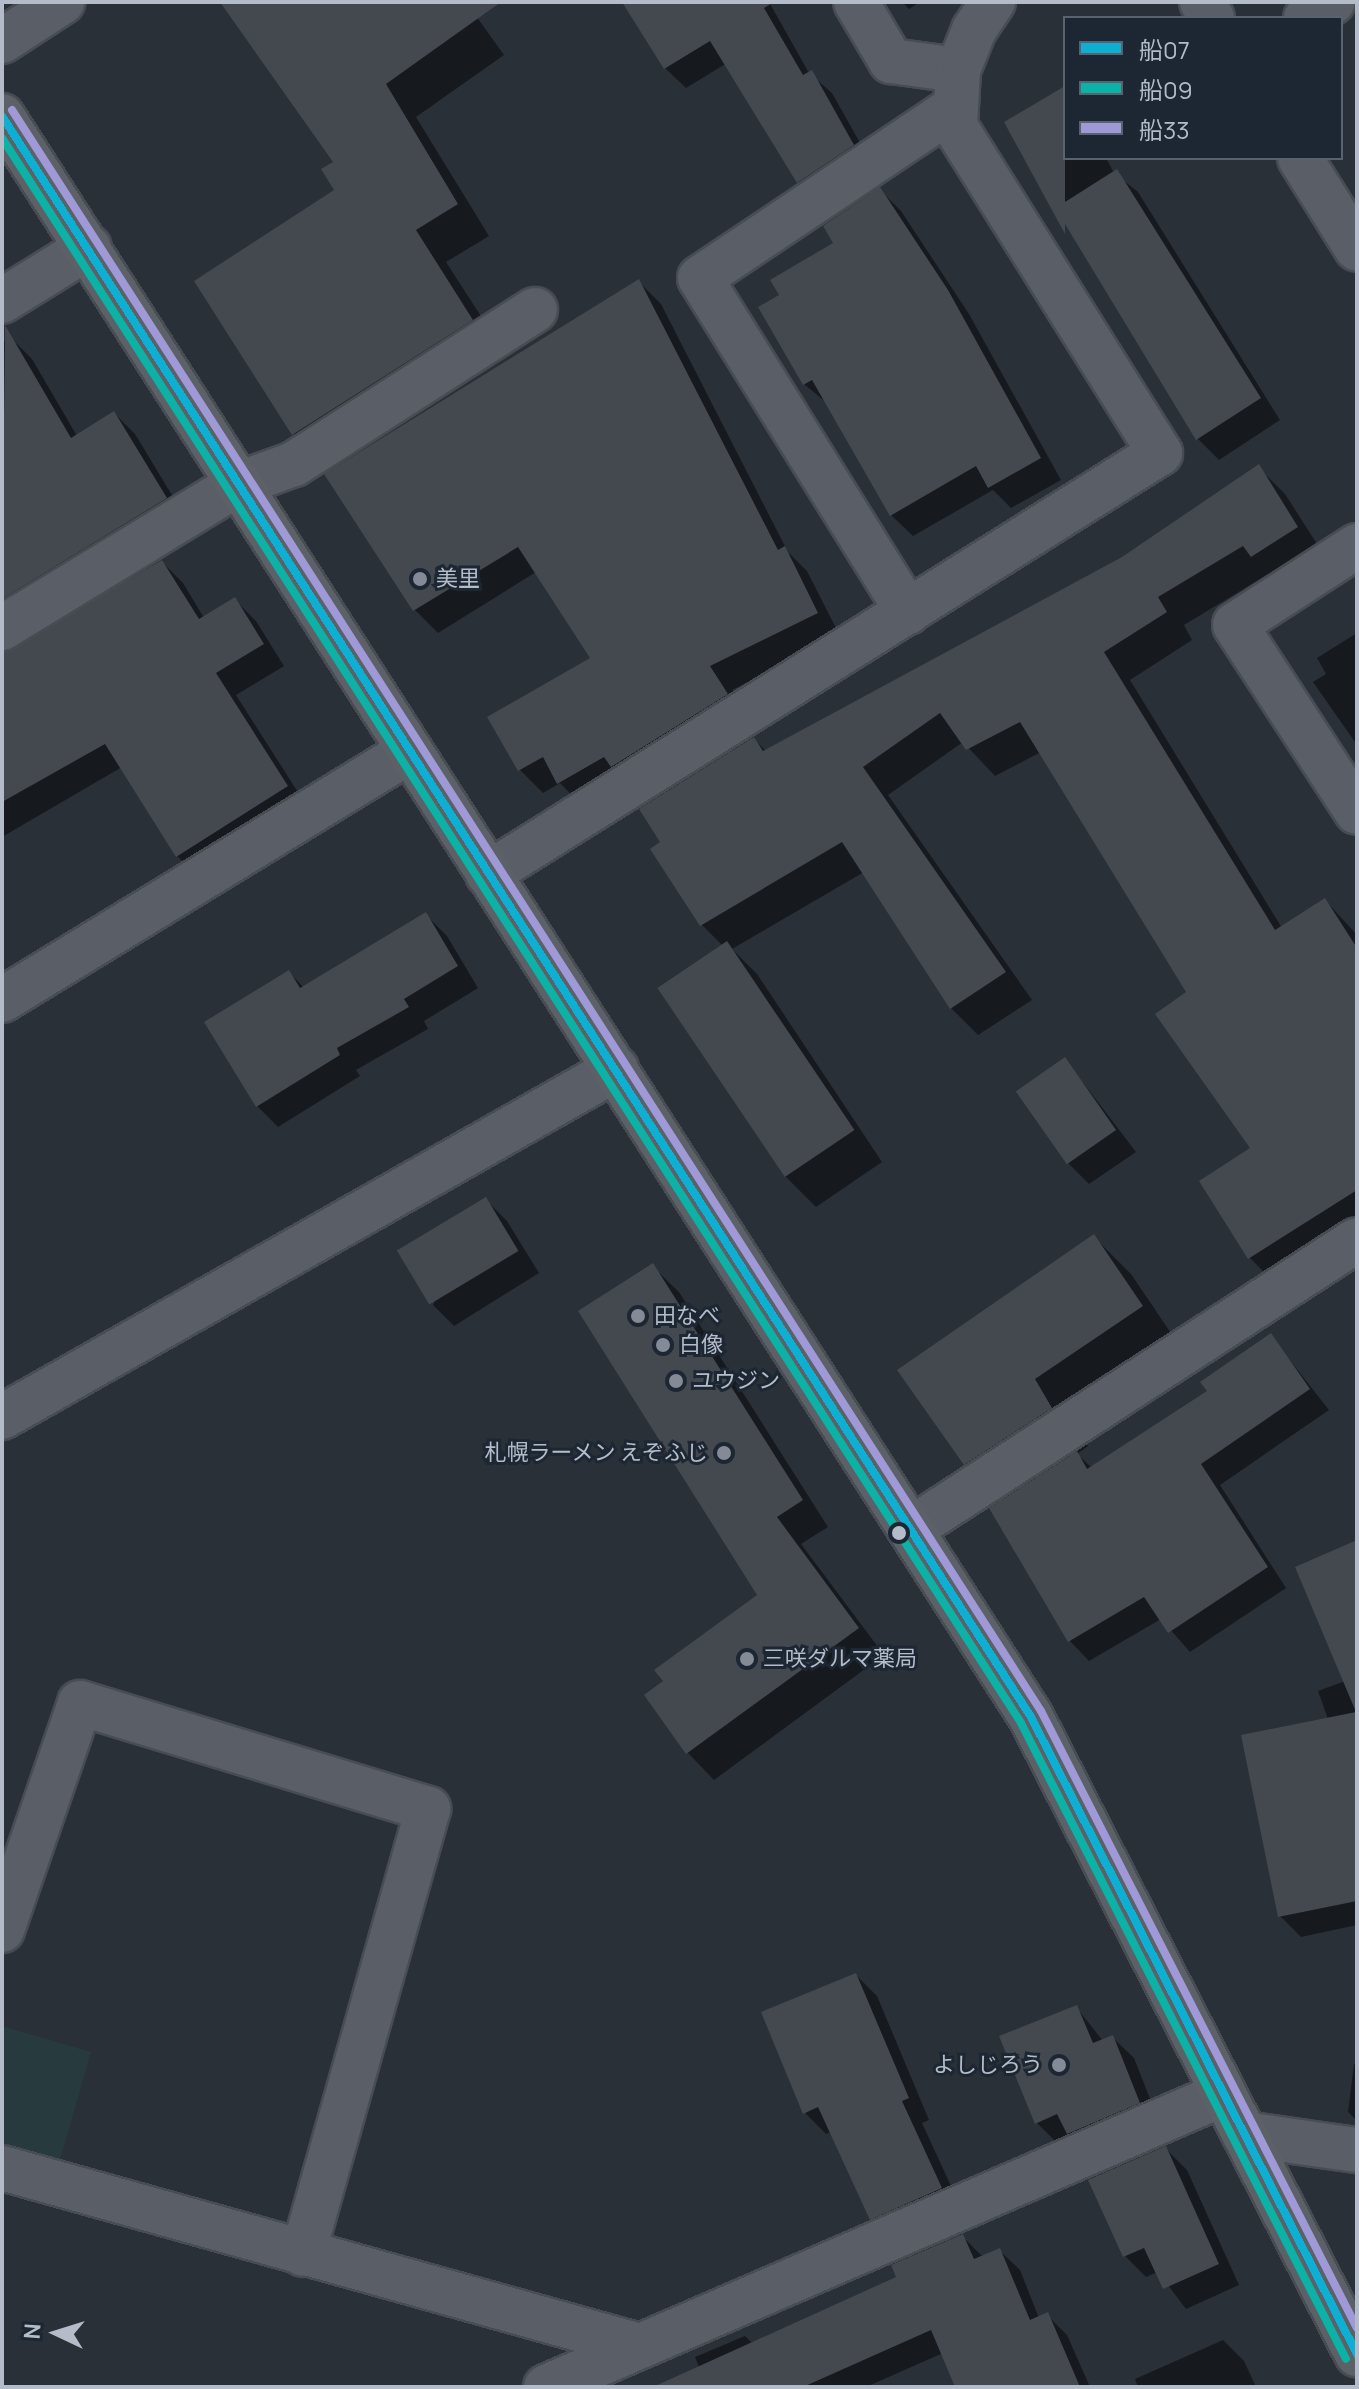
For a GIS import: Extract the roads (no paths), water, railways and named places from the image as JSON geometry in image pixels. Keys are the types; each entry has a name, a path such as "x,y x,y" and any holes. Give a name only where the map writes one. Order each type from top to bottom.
{"main road":[{"path":"2,116 89,247 236,485 616,1069 1031,1717 1357,2354"}],"street":[{"path":"2,41 62,2"},
{"path":"856,2 891,61 955,90"},
{"path":"488,874 1160,453 965,145 955,90 974,30 993,2"},
{"path":"1309,16 1333,2"},
{"path":"908,612 700,278 955,90"},
{"path":"1301,160 1357,249"},
{"path":"2,301 89,247"},
{"path":"2,628 236,485 294,464 535,310"},
{"path":"1357,546 1235,625 1357,812"},
{"path":"2,1000 410,751"},
{"path":"2,1417 616,1069"},
{"path":"911,1529 1357,1240"},
{"path":"2,1930 80,1703 428,1809 303,2254"},
{"path":"546,2387 636,2345 1223,2094"},
{"path":"1244,2134 1357,2150"},
{"path":"2,2168 636,2345"}],"place":[{"name":"美里","path":"420,579"},
{"name":"田なべ","path":"638,1316"},
{"name":"白像","path":"663,1345"},
{"name":"ユウジン","path":"676,1381"},
{"name":"札幌ラーメン えぞふじ","path":"724,1453"},
{"name":"三咲ダルマ薬局","path":"747,1659"},
{"name":"よしじろう","path":"1059,2065"}]}
